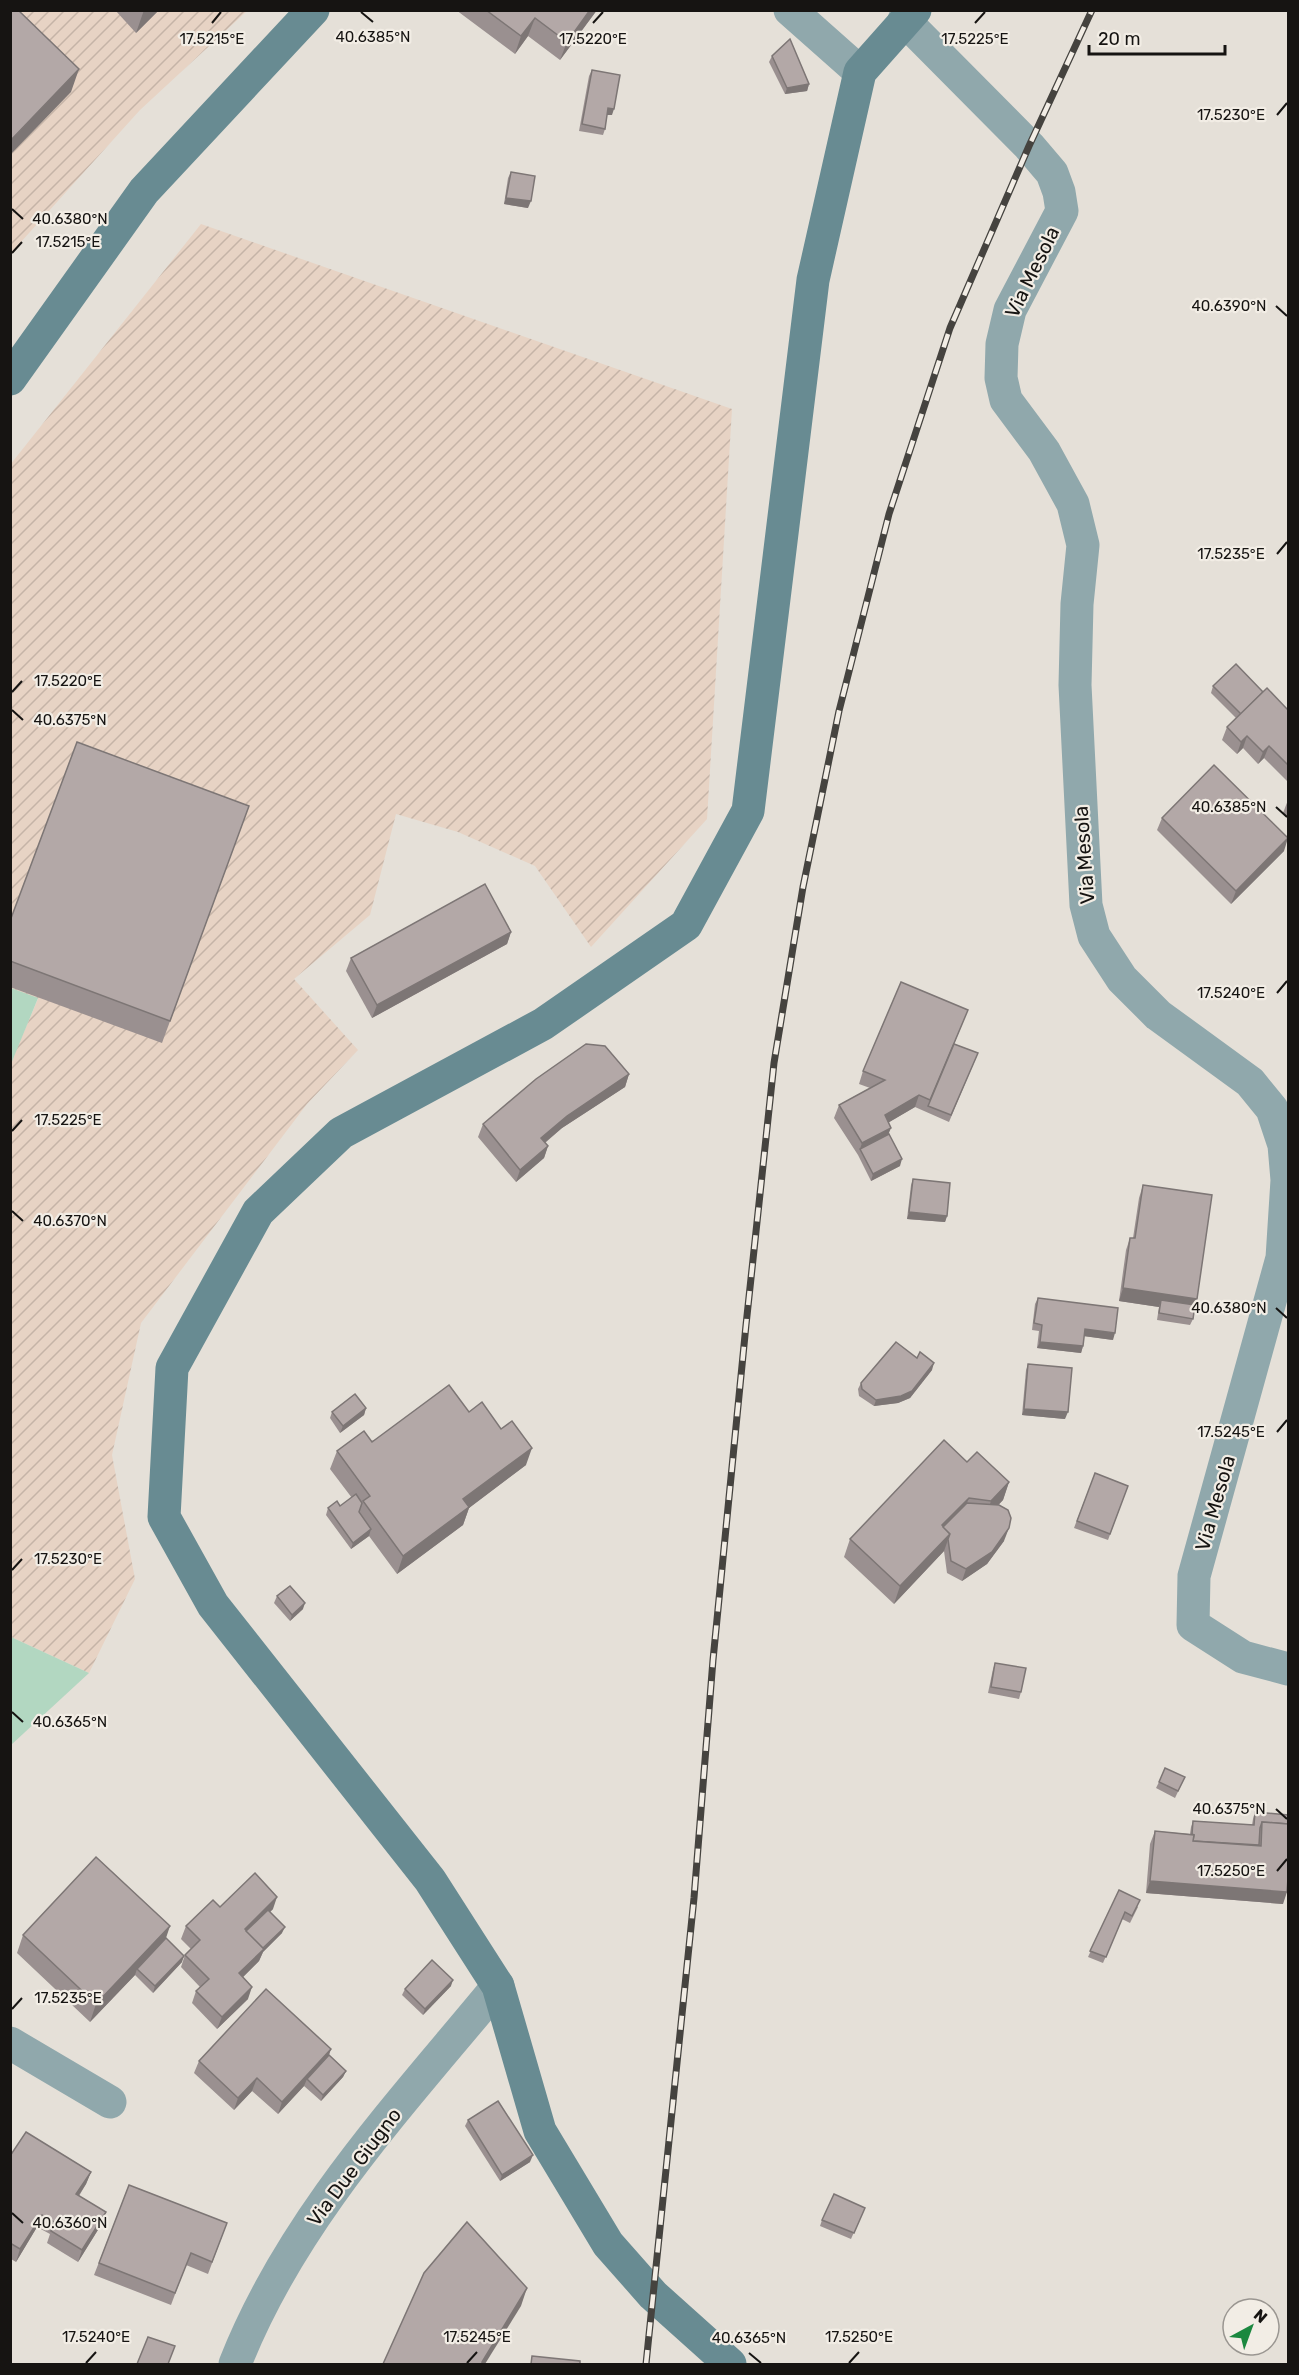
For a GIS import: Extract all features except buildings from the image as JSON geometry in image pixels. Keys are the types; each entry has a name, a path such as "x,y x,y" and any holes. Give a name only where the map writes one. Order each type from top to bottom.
{"street":[{"path":"10,379 144,191 313,10"},
{"path":"790,10 860,72"},
{"path":"730,2364 653,2295 603,2234 540,2131 498,1986 430,1880 213,1605 164,1517 172,1368 258,1212 341,1133 543,1024 686,925 748,811 813,280 860,72 910,15"},
{"name":"Via Mesola","path":"910,15 1052,173 1059,192 1062,211 1010,310 1002,344 1001,378 1006,400 1048,458 1073,504 1083,545 1077,604 1075,685 1086,905 1094,936 1122,979 1158,1015 1250,1082 1272,1109 1284,1145 1287,1180 1282,1258 1194,1576 1193,1625 1243,1656 1288,1669"},
{"name":"Via Due Giugno","path":"235,2364 281,2267 347,2169 498,1986"},
{"path":"10,2043 110,2102"}],"shaded area":[{"path":"11,11 247,11 140,110 11,253"},
{"path":"201,224 732,409 707,819 591,947 535,866 458,832 396,814 370,915 294,979 358,1050 307,1104 141,1323 112,1455 135,1579 89,1673 11,1637 10,1064 38,999 11,988 10,465"}],"green space":[{"path":"11,988 38,998 11,1064"},
{"path":"11,1637 89,1673 11,1745"}],"railway":[{"path":"646,2364 694,1898 713,1660 746,1325 774,1063 803,887 839,711 889,514 950,328 1029,146 1092,10"}]}
